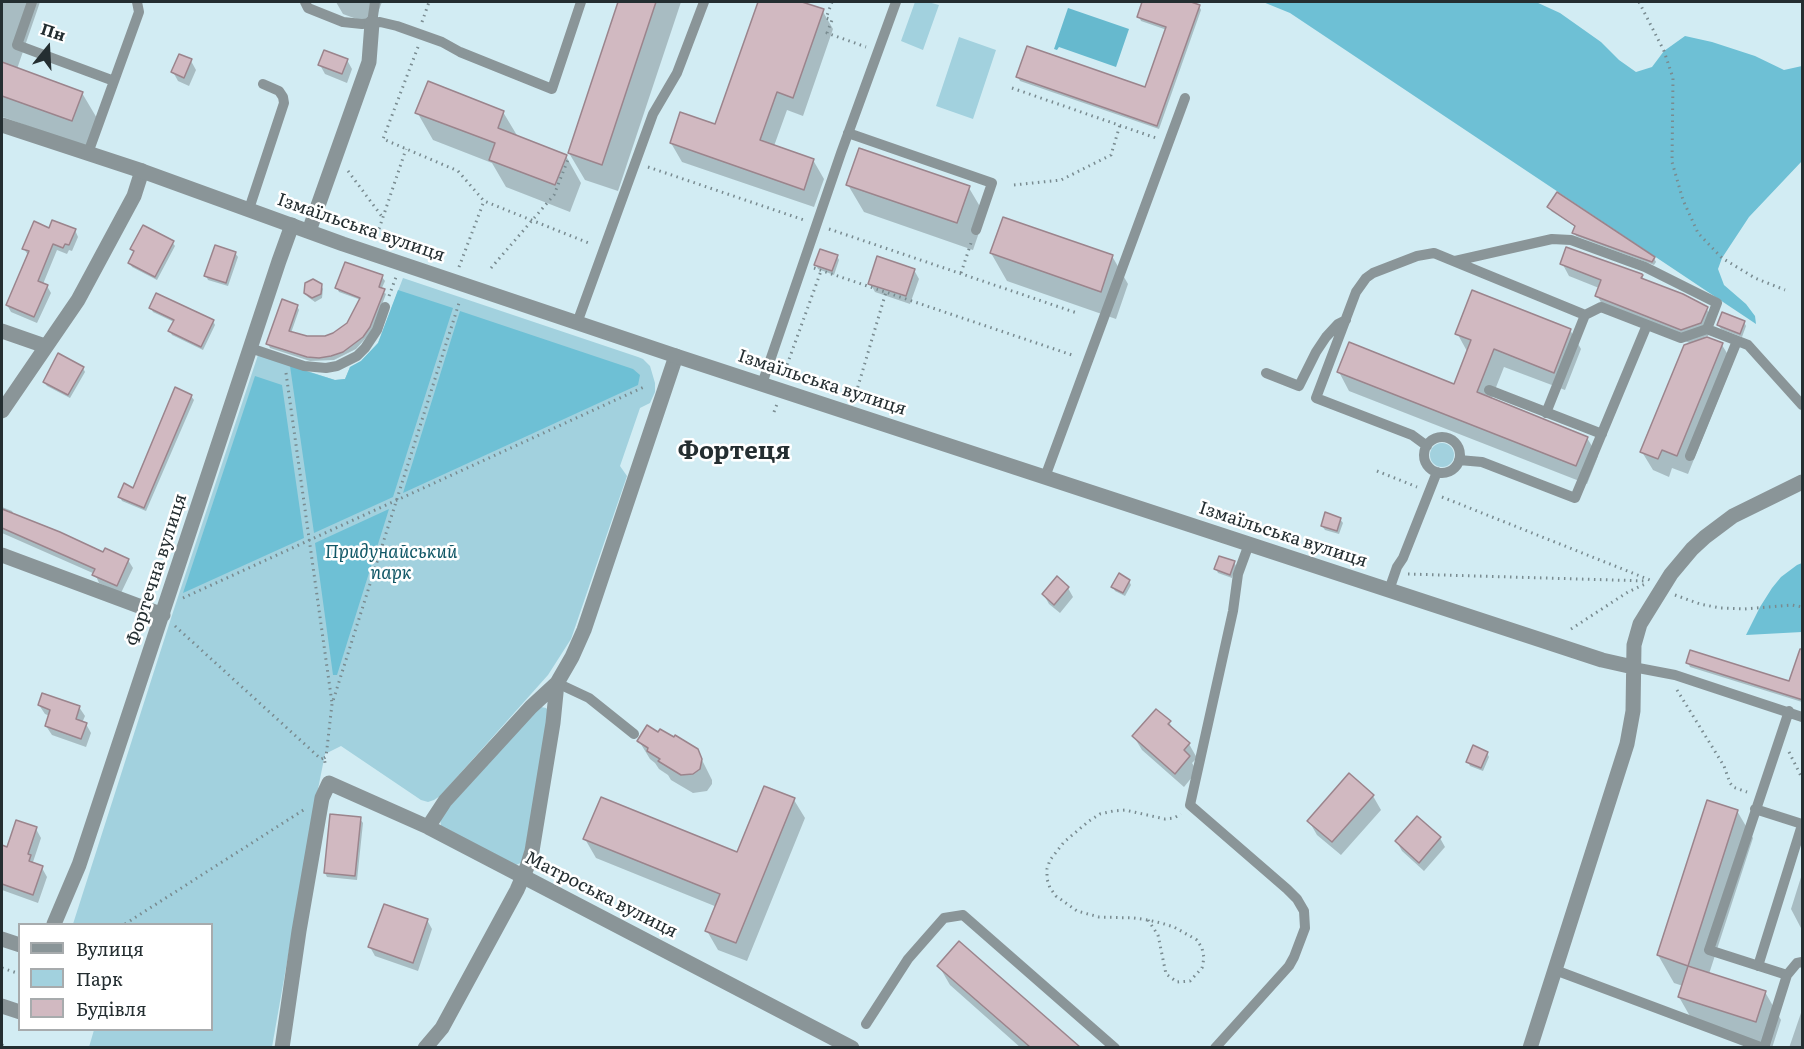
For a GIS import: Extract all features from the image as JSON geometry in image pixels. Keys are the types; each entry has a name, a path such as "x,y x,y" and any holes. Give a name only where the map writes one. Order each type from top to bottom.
{"street":[{"path":"309,231 369,62 372,23"},
{"name":"Ізмаїльська вулиця","path":"2,125 142,171 309,231 676,356 1602,660 1633,667"},
{"path":"2,411 45,345 78,300 134,196 142,171"},
{"name":"Фортечна вулиця","path":"54,923 79,865 292,225"},
{"path":"2,331 45,345"},
{"path":"428,827 445,801 531,706 557,683 572,657 584,630 676,356"},
{"path":"1530,1047 1627,744 1633,711 1634,645 1640,624 1662,587 1692,549 1705,537 1734,516 1803,482"},
{"path":"2,555 163,615"},
{"path":"425,1047 442,1028 524,877 532,851 554,723 557,683"},
{"path":"282,1047 322,798 329,783"},
{"name":"Матроська вулиця","path":"329,783 428,827 852,1047"},
{"path":"2,939 18,944"},
{"path":"2,1006 18,1011"}],"lane":[{"path":"32,2 16,45 114,81"},
{"path":"88,153 139,12 137,2"},
{"path":"372,23 375,2"},
{"path":"306,5 343,22 389,23 442,42 460,52 552,88 581,2"},
{"path":"577,323 653,114 677,73 704,2"},
{"path":"762,384 848,133 896,2"},
{"path":"249,209 284,103 279,91 263,84"},
{"path":"1045,477 1185,98"},
{"path":"848,133 992,183 976,230"},
{"path":"1455,261 1552,239 1571,240 1645,267 1717,303 1707,329"},
{"path":"1427,446 1412,435 1316,398 1360,285 1373,273 1434,253 1584,315"},
{"path":"250,348 315,368 337,366 357,356 372,340 385,306"},
{"path":"1546,413 1584,315 1601,307 1681,338 1707,329 1748,345 1803,405"},
{"path":"1266,373 1299,386 1326,337 1338,324 1346,320"},
{"path":"1459,460 1482,462 1575,498 1647,325"},
{"path":"1690,456 1737,341"},
{"path":"1489,390 1602,434"},
{"path":"1447,438 1459,449 1457,465 1448,472 1432,470 1425,461 1427,446 1436,439 1447,438"},
{"path":"1389,590 1395,570 1403,558 1437,472"},
{"path":"1215,1047 1289,966 1303,936 1306,919 1297,899 1287,889 1190,805 1233,611 1238,574 1249,544"},
{"path":"1633,667 1676,675 1803,717"},
{"path":"557,683 589,698 634,734"},
{"path":"1787,975 1709,950 1789,711"},
{"path":"1755,809 1803,825 1758,966"},
{"path":"866,1024 903,966 944,918 963,915 1115,1047"},
{"path":"1555,970 1763,1047 1787,975 1797,963 1803,962"}],"path":[{"path":"420,29 429,2"},
{"path":"832,2 826,18 832,20 827,33 873,50"},
{"path":"1639,2 1664,51 1673,78 1672,162 1683,200 1698,233 1722,258 1755,278 1785,290"},
{"path":"421,40 383,139 458,171 484,201 604,249"},
{"path":"1012,88 1156,138"},
{"path":"1014,185 1061,180 1111,155 1120,125"},
{"path":"379,229 406,149"},
{"path":"491,268 554,195 569,157"},
{"path":"635,163 813,223"},
{"path":"344,166 383,218"},
{"path":"458,269 484,201"},
{"path":"348,231 356,220"},
{"path":"822,226 1077,313"},
{"path":"961,273 976,230"},
{"path":"803,264 1088,360"},
{"path":"783,377 821,270"},
{"path":"385,306 396,277"},
{"path":"856,393 886,292"},
{"path":"329,783 324,758 326,757 332,704 459,303"},
{"path":"286,360 332,704"},
{"path":"179,600 644,387"},
{"path":"1377,471 1425,490"},
{"path":"1437,495 1653,582"},
{"path":"1408,574 1653,582"},
{"path":"1571,629 1628,592 1653,582"},
{"path":"1671,593 1700,604 1720,608 1744,609 1792,604 1803,607"},
{"path":"163,615 321,759 324,758"},
{"path":"1677,690 1724,766 1730,783 1734,787 1760,796"},
{"path":"1781,737 1803,778"},
{"path":"127,923 322,798"},
{"path":"1148,920 1158,935 1166,974 1177,982 1190,981 1202,968 1204,958 1197,940 1174,927 1148,920 1089,915 1066,904 1050,888 1047,869 1050,860 1075,832 1100,814 1125,810 1165,819 1174,818 1183,813 1190,805"},
{"path":"2,968 18,973"},
{"path":"2,1045 9,1047"}],"green space":[{"path":"915,2 939,5 923,50 901,41"},
{"path":"959,37 996,50 973,119 936,106"},
{"name":"Придунайський парк","path":"403,278 638,357 650,366 655,392 650,403 640,408 620,466 627,476 571,639 548,675 434,800 428,802 421,800 341,746 325,754 272,1047 89,1047 94,1031 213,1031 213,923 73,923 258,355 335,380 345,379 350,367 361,361 378,343"},
{"path":"1442,443 1451,446 1454,455 1451,464 1442,467 1433,464 1430,455 1433,446"},
{"path":"541,707 549,711 523,862 516,865 441,826 440,819"}],"shaded area":[{"path":"1263,2 1536,2 1560,13 1601,42 1619,60 1636,72 1652,67 1664,51 1685,36 1755,56 1784,70 1802,66 1802,161 1749,217 1722,258 1718,269 1724,285 1746,304 1755,316 1756,324 1290,13"},
{"path":"1068,8 1129,29 1116,67 1059,47 1057,50 1054,49"},
{"path":"398,290 453,308 393,497 314,533 290,366 335,380 345,379 350,367 361,361 378,343"},
{"path":"460,311 633,369 640,375 638,385 403,493"},
{"path":"255,376 282,385 304,538 183,593"},
{"path":"389,509 337,675 333,675 315,543"},
{"path":"1802,563 1802,632 1746,635 1772,588 1781,577"}],"building":[{"path":"618,2 656,2 602,165 568,153"},
{"path":"758,2 802,2 824,9 793,98 777,92 760,140 814,159 804,190 670,143 680,112 715,124"},
{"path":"1142,2 1191,2 1200,5 1157,126 1016,77 1027,46 1145,87 1166,27 1137,17"},
{"path":"324,50 348,59 342,74 318,65"},
{"path":"179,54 192,59 184,78 171,72"},
{"path":"2,62 83,92 72,121 2,96"},
{"path":"428,81 504,111 498,128 567,155 555,185 489,160 495,143 415,113"},
{"path":"859,148 970,186 957,223 846,185"},
{"path":"1557,192 1655,257 1652,262 1572,233 1575,226 1547,207"},
{"path":"1003,217 1113,255 1101,292 990,253"},
{"path":"52,220 76,229 69,245 65,244 63,248 53,244 38,281 48,285 34,317 6,305 29,251 22,249 34,221 49,228"},
{"path":"143,225 174,241 155,277 128,263 134,251 130,249"},
{"path":"215,245 236,252 226,283 204,276"},
{"path":"1566,247 1642,274 1641,278 1683,294 1708,307 1701,323 1681,330 1595,296 1601,280 1560,264"},
{"path":"820,249 838,255 832,271 814,265"},
{"path":"877,256 915,269 906,296 868,284"},
{"path":"345,262 383,275 379,287 385,289 370,327 363,337 343,352 319,358 307,357 266,344 282,299 298,305 289,331 307,336 325,336 347,323 360,298 335,288"},
{"path":"313,279 322,284 321,294 312,298 304,293 305,283"},
{"path":"1472,290 1571,329 1554,373 1494,349 1477,392 1588,437 1576,466 1337,372 1349,342 1454,384 1471,340 1455,334"},
{"path":"156,293 214,320 201,347 168,331 174,320 149,308"},
{"path":"1722,312 1745,321 1740,334 1717,325"},
{"path":"1707,337 1723,343 1677,456 1662,450 1658,459 1640,452 1684,345"},
{"path":"58,353 84,367 68,395 43,382"},
{"path":"175,387 192,395 144,508 118,497 124,483 133,488"},
{"path":"2,509 103,552 105,548 129,559 117,586 92,575 95,569 2,528"},
{"path":"1325,512 1341,518 1337,531 1321,526"},
{"path":"1219,556 1235,561 1230,575 1214,569"},
{"path":"1119,573 1130,580 1123,593 1111,587"},
{"path":"1057,576 1069,587 1054,605 1042,594"},
{"path":"1800,649 1803,649 1803,700 1686,663 1690,650 1789,681"},
{"path":"42,693 80,706 76,719 87,723 81,739 45,726 50,710 38,705"},
{"path":"1156,709 1171,721 1168,724 1190,743 1184,750 1190,756 1175,774 1132,736"},
{"path":"647,725 658,732 660,729 674,737 675,735 698,749 702,759 700,769 693,774 681,775 658,761 660,759 637,741"},
{"path":"1473,745 1488,752 1481,768 1466,762"},
{"path":"1349,773 1374,795 1332,842 1307,821"},
{"path":"764,786 795,798 736,943 705,931 720,894 583,839 601,797 737,852"},
{"path":"1707,800 1738,810 1688,966 1657,955"},
{"path":"330,814 361,817 355,876 324,873"},
{"path":"1417,816 1441,837 1419,863 1395,841"},
{"path":"16,820 37,827 28,854 31,855 29,861 43,866 33,895 2,884 2,845 7,847"},
{"path":"384,904 428,919 413,963 368,947"},
{"path":"959,941 1080,1047 1030,1047 937,966"},
{"path":"1688,966 1766,991 1756,1022 1678,997"}],"district":[{"name":"Фортеця","path":"734,452"}]}
